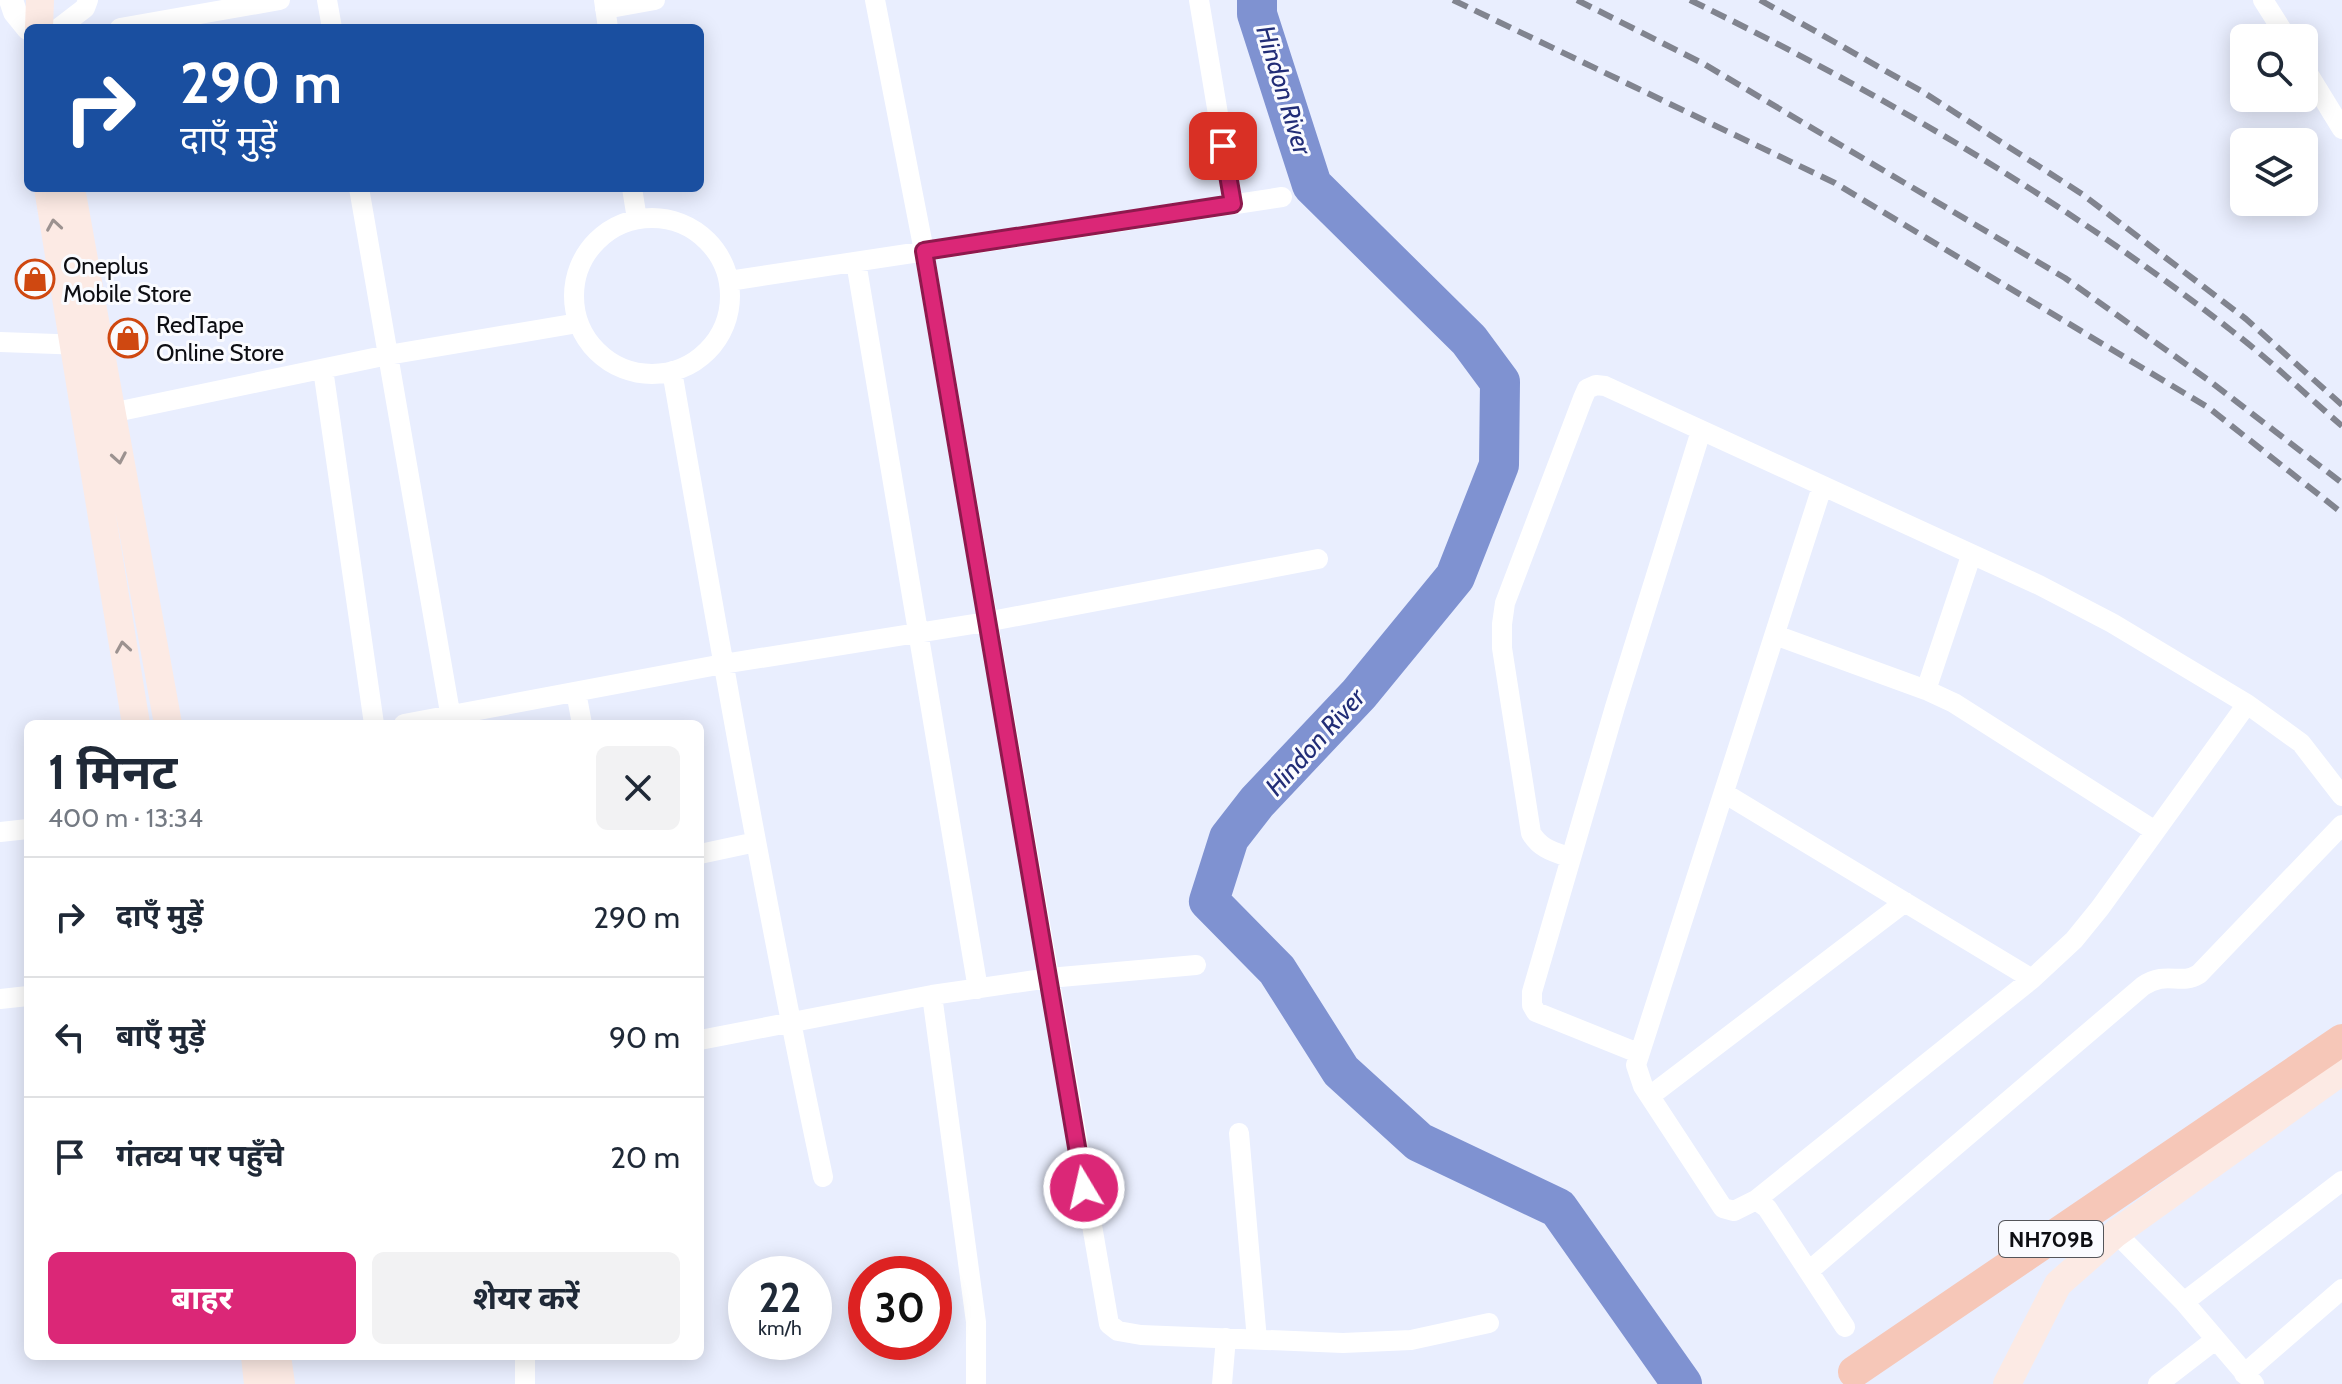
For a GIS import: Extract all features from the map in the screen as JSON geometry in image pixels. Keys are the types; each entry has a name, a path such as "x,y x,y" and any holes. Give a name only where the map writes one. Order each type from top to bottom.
{"highway":[{"name":"NH709B","path":"1852,1380 2342,1040"}],"main road":[{"path":"39,24 40,0"},
{"path":"49,192 87,344 111,413 167,720"},
{"path":"71,192 87,344 135,720"},
{"path":"2007,1384 2058,1284 2116,1233 2342,1071"},
{"path":"255,1360 258,1384"},
{"path":"278,1360 281,1384"}],"street":[{"path":"11,0 15,12 25,24"},
{"path":"64,24 85,8 88,0"},
{"path":"143,24 280,0"},
{"path":"327,0 331,24"},
{"path":"606,12 655,0"},
{"path":"875,0 924,251 1109,1324 1118,1331 1141,1335 1343,1343 1411,1340 1489,1323"},
{"path":"1199,0 1233,204"},
{"path":"2263,0 2278,24"},
{"path":"2318,90 2342,129"},
{"path":"360,192 451,720 723,664 986,622 1318,559"},
{"path":"633,192 637,219"},
{"path":"729,281 1282,197"},
{"path":"637,219 662,219 685,225 706,239 720,259 729,281 730,304 724,327 712,346 695,361 672,371 651,374 627,371 606,360 590,344 578,323 574,297 578,270 591,247 612,229 637,219"},
{"path":"856,262 978,989"},
{"path":"111,413 388,355 578,323"},
{"path":"0,342 87,344"},
{"path":"323,369 373,720"},
{"path":"672,371 756,842 823,1177"},
{"path":"1571,858 1546,849 1537,843 1531,833 1502,648 1502,624 1505,603 1587,389 1596,385 1605,386 2039,585 2100,616 2247,704 2301,743 2342,796"},
{"path":"1638,1053 1536,1012 1532,1005 1532,992 1615,707 1701,431"},
{"path":"1822,487 1636,1065 1638,1076 1650,1096 1723,1208 1734,1211 1756,1200 2032,979 2074,940 2247,704"},
{"path":"1926,690 1971,556"},
{"path":"1775,635 1926,690 1978,716 2155,831"},
{"path":"576,692 581,720"},
{"path":"1724,793 2032,979"},
{"path":"1810,1270 2143,986 2164,976 2184,980 2199,974 2342,825"},
{"path":"0,832 24,829"},
{"path":"704,853 756,842"},
{"path":"1650,1096 1905,902"},
{"path":"704,1039 932,995 1049,978 1196,965"},
{"path":"932,995 976,1322 976,1384"},
{"path":"0,999 24,996"},
{"path":"1239,1133 1257,1340"},
{"path":"2184,1302 2342,1181"},
{"path":"1756,1200 1767,1208 1845,1327"},
{"path":"2116,1233 2184,1302 2248,1380 2342,1289"},
{"path":"1222,1384 1226,1338"},
{"path":"2158,1384 2215,1340"},
{"path":"525,1360 525,1384"}],"waterway":[{"name":"Hindon River","path":"1257,0 1257,14 1312,185 1469,340 1500,382 1499,465 1455,577 1359,694 1257,802 1229,838 1209,901 1277,970 1341,1071 1419,1142 1558,1208 1682,1384"}],"railway":[{"path":"1453,0 1835,183 2209,408 2342,513"},
{"path":"1577,0 1704,64 2065,278 2211,382 2342,483"},
{"path":"1690,0 1901,111 2037,193 2232,331 2342,426"},
{"path":"1760,0 1923,92 2082,194 2246,319 2342,405"}],"place":[{"name":"Oneplus Mobile Store","path":"35,279"},
{"name":"RedTape Online Store","path":"128,338"}],"route":[{"path":"1084,1188 924,251 1233,204 1223,146"}]}
